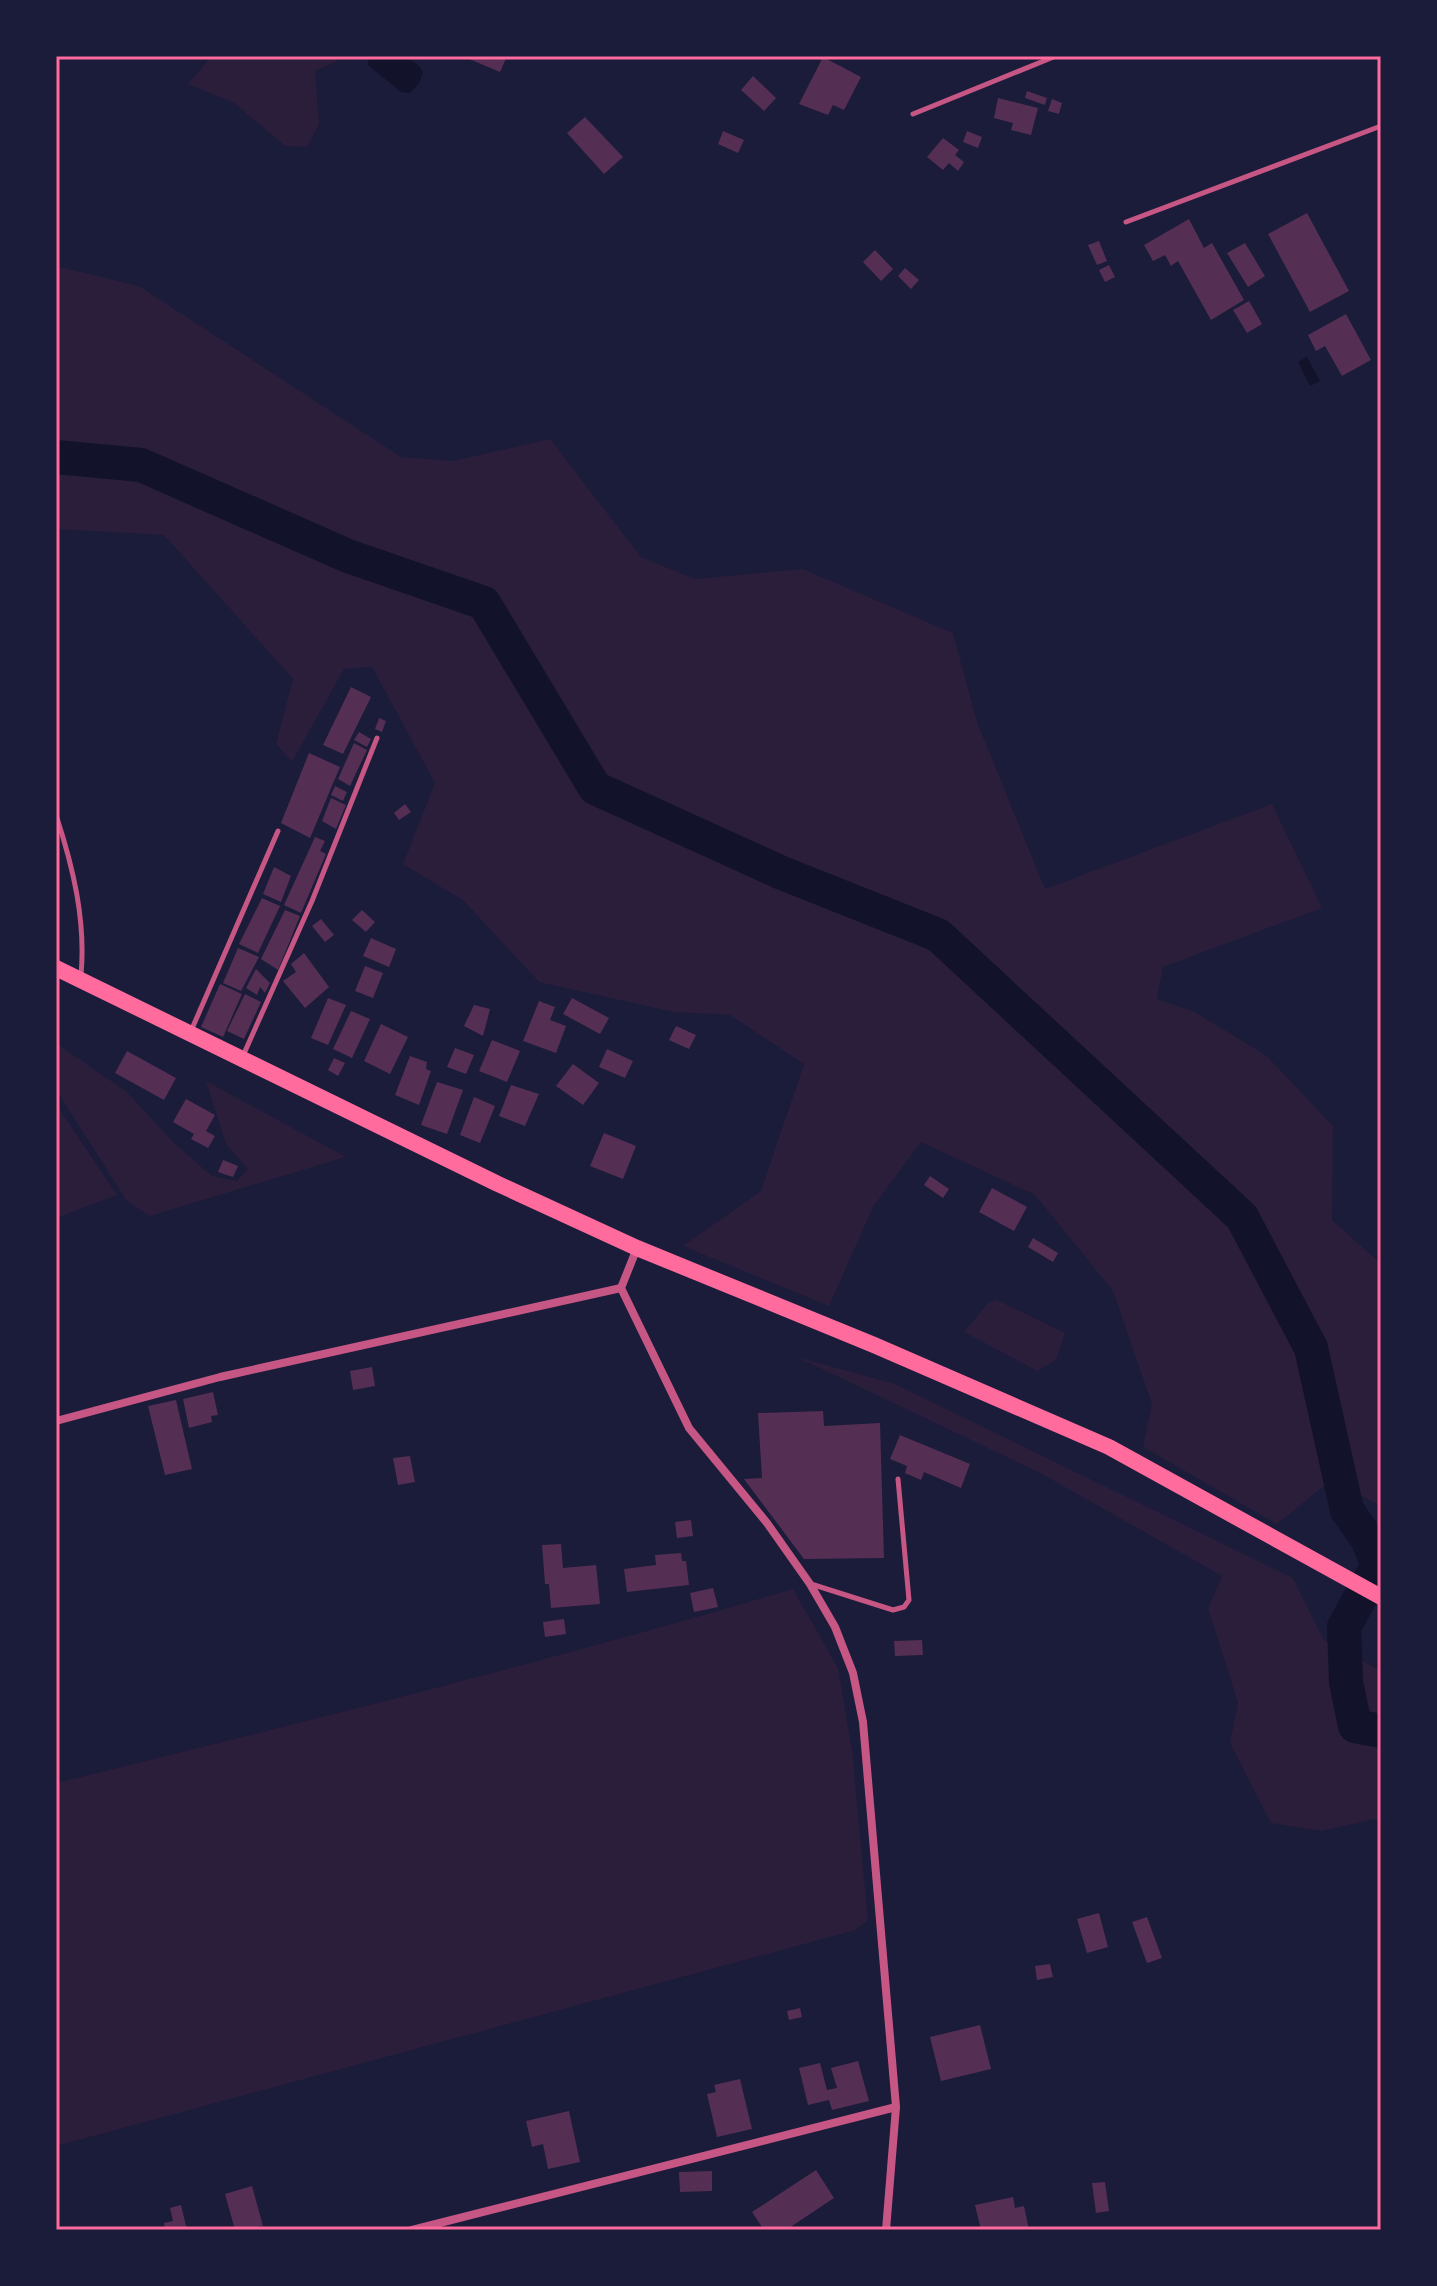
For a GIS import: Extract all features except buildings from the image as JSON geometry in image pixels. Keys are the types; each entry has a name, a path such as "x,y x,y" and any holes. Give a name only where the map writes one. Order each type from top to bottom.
{"main road":[{"path":"56,968 498,1184 637,1248 874,1345 1109,1447 1381,1597"}],"street":[{"path":"637,1248 621,1288 689,1428 767,1523 810,1584 840,1639 853,1673 863,1722 896,2107 886,2230"},
{"path":"56,1421 220,1377 621,1288"},
{"path":"412,2230 896,2107"}],"lane":[{"path":"913,114 1056,56"},
{"path":"1126,222 1381,126"},
{"path":"242,1059 312,901 377,738"},
{"path":"56,815 70,859 84,941 80,980"},
{"path":"190,1033 278,831"},
{"path":"810,1584 893,1610 904,1607 909,1600 898,1479"}],"shaded area":[{"path":"212,56 342,56 315,71 319,124 307,147 285,146 234,103 188,84"},
{"path":"369,56 413,61 423,72 419,83 410,93 401,92 368,65"},
{"path":"56,266 139,286 401,457 453,461 550,439 641,557 695,579 803,569 953,633 977,722 1045,889 1272,804 1322,908 1163,967 1157,999 1195,1012 1267,1056 1333,1126 1332,1220 1381,1264 1381,1506 1331,1480 1277,1524 1143,1447 1152,1404 1113,1291 1035,1195 921,1142 873,1207 829,1306 683,1246 761,1191 804,1064 730,1015 674,1012 539,982 464,901 403,864 435,783 372,667 344,669 292,762 276,744 293,679 164,535 56,529"},
{"path":"1307,357 1320,381 1310,386 1298,362"},
{"path":"56,1043 127,1092 173,1142 212,1176 237,1181 248,1169 226,1144 206,1081 346,1157 150,1216 127,1201 56,1090"},
{"path":"56,1104 117,1195 56,1218"},
{"path":"997,1300 1065,1333 1056,1360 1037,1371 964,1332 987,1304"},
{"path":"797,1357 895,1384 1293,1578 1324,1640 1381,1671 1381,1827 1375,1819 1321,1831 1271,1823 1230,1743 1238,1703 1208,1608 1222,1576 1042,1474"},
{"path":"793,1589 838,1668 852,1750 868,1920 856,1930 56,2146 56,1783 426,1690"}],"waterway":[{"path":"56,457 141,465 348,556 484,603 595,788 782,873 938,935 1242,1217 1311,1348 1347,1510 1367,1539 1378,1565 1344,1627 1346,1682 1355,1726 1381,1731"}]}
